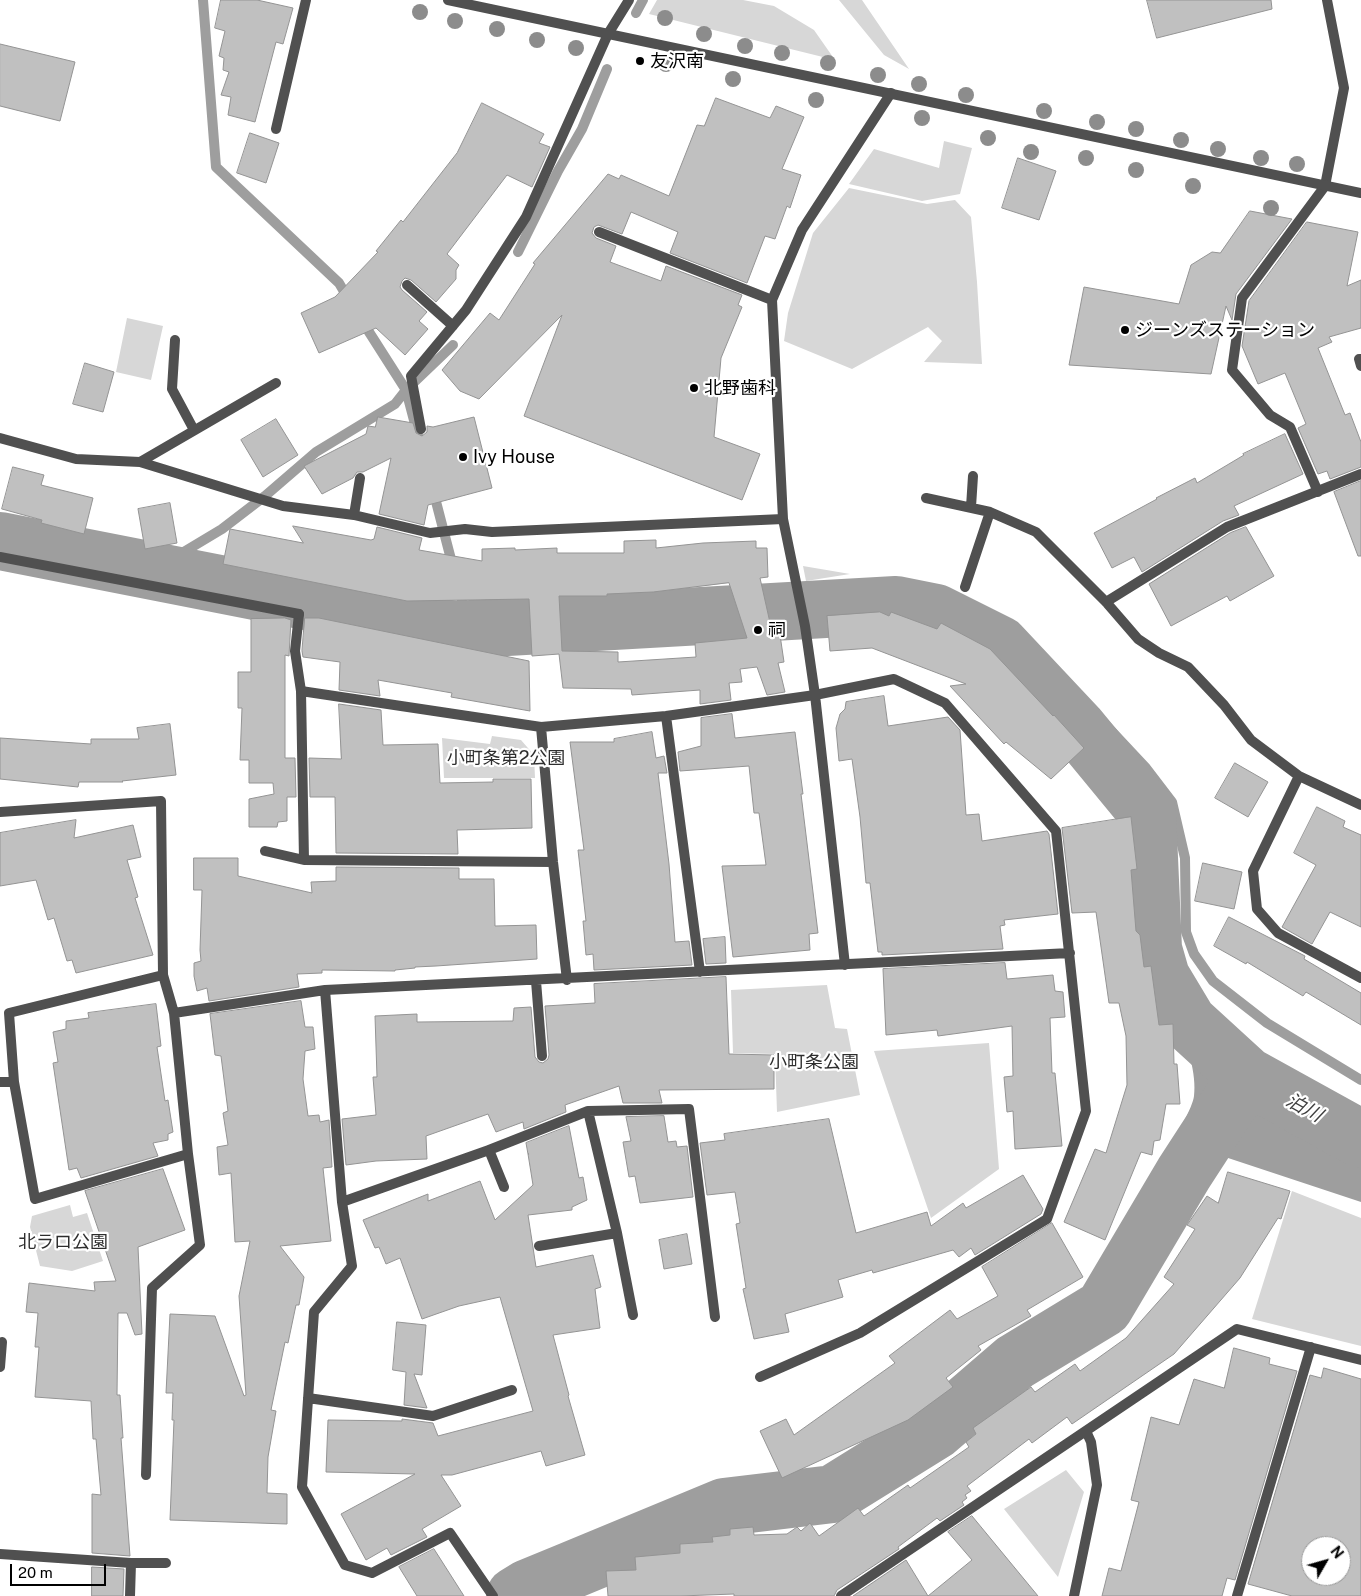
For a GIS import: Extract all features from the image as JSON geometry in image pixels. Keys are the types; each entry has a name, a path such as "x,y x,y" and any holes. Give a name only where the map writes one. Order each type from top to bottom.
{"street":[{"path":"276,129 306,0"},
{"path":"448,0 1361,194"},
{"path":"421,429 411,376 466,310 526,217 608,34 629,0"},
{"path":"1318,492 1290,427 1270,415 1232,370 1242,298 1325,186 1344,88 1327,0"},
{"path":"845,965 815,695 805,626 783,519 772,300 802,230 891,93"},
{"path":"599,232 772,300"},
{"path":"407,285 453,326"},
{"path":"175,340 172,389 194,430"},
{"path":"1361,359 1359,360 1361,366"},
{"path":"140,462 276,384"},
{"path":"0,438 76,460 140,462 283,506 354,515 430,534 465,529 492,532 783,519"},
{"path":"1106,602 1227,527 1361,474"},
{"path":"971,507 973,476"},
{"path":"354,515 360,478"},
{"path":"926,498 990,512 1036,532 1106,602 1138,639 1159,653 1188,667 1224,705 1251,740 1299,776 1361,805"},
{"path":"965,587 990,512"},
{"path":"0,557 299,614 295,651 301,691 304,860"},
{"path":"301,691 540,727 666,716 815,695 894,679 945,703 1056,831 1086,1111 1047,1218 860,1333 760,1376"},
{"path":"666,716 700,972"},
{"path":"540,727 567,980"},
{"path":"1299,776 1253,871 1256,909 1278,933 1361,978"},
{"path":"0,812 161,801 162,975 174,1013 188,1154 200,1245 152,1288 146,1475"},
{"path":"265,851 304,860 553,862"},
{"path":"174,1013 325,990 567,980 1070,953"},
{"path":"162,975 9,1014 14,1082 35,1199 188,1154"},
{"path":"536,981 542,1056"},
{"path":"325,990 342,1202 352,1266 314,1312 302,1487 346,1565 372,1573 450,1533 493,1596"},
{"path":"0,1082 14,1082"},
{"path":"342,1202 489,1150 588,1111 689,1109 716,1317"},
{"path":"588,1111 617,1233 633,1315"},
{"path":"489,1150 504,1187"},
{"path":"538,1246 617,1233"},
{"path":"841,1596 1237,1329 1361,1360"},
{"path":"0,1368 2,1342"},
{"path":"1238,1596 1311,1347"},
{"path":"308,1398 433,1416 512,1390"},
{"path":"1074,1596 1097,1485 1091,1442 1086,1431"},
{"path":"0,1554 131,1563 166,1563"},
{"path":"130,1596 131,1563"}],"green space":[{"path":"657,0 743,0 774,6 814,30 835,60 649,14"},
{"path":"839,0 862,0 909,69 884,55"},
{"path":"944,141 972,148 960,194 922,201 849,184 874,149 939,168"},
{"path":"849,188 927,204 955,200 971,217 982,364 924,362 942,341 928,327 852,369 784,341 788,313 813,233"},
{"path":"127,318 163,326 151,380 116,372"},
{"path":"803,566 850,574 806,581"},
{"name":"小町条第2公園","path":"492,736 521,740 534,755 535,778 444,778 442,738 490,744"},
{"name":"小町条公園","path":"827,985 835,1028 847,1029 860,1095 777,1112 775,1054 733,1053 731,990"},
{"path":"989,1043 999,1169 931,1218 874,1051"},
{"path":"1292,1191 1361,1218 1361,1346 1252,1319"},
{"name":"北ラロ公園","path":"70,1205 73,1217 87,1213 103,1261 72,1271 40,1266 30,1227 32,1216"},
{"path":"1066,1470 1084,1492 1058,1577 1004,1509"}],"water":[{"name":"泊川","path":"1201,1013 1246,1048 1302,1076 1361,1114 1361,1202 1216,1154 1197,1171 1169,1150 1193,1101 1195,1088 1193,1069 1179,1024"}],"building":[{"path":"221,0 257,0 293,8 283,44 276,42 255,122 228,115 231,97 221,95 229,72 223,70 224,58 219,56 225,31 215,28"},
{"path":"1147,0 1271,0 1272,9 1157,38"},
{"path":"0,44 75,62 60,121 0,106"},
{"path":"716,98 770,118 776,106 804,117 782,169 801,175 790,208 787,206 775,239 765,236 747,283 670,253 678,232 631,212 622,234 598,225 594,227 592,233 596,238 616,246 610,262 661,281 666,266 742,295 738,305 742,307 721,358 714,437 760,454 742,500 524,416 562,315 479,399 460,391 442,370 490,313 499,320 535,264 533,263 608,174 619,179 621,175 669,196 697,125 704,126"},
{"path":"482,103 544,134 539,143 550,147 532,187 507,175 447,254 459,265 456,270 456,279 436,302 411,280 405,278 402,281 400,287 402,290 427,312 419,321 428,329 405,355 376,328 319,353 301,313 335,297 378,252 376,251 401,220 403,222 457,153"},
{"path":"250,133 279,143 266,183 237,173"},
{"path":"1018,158 1056,171 1039,220 1002,208"},
{"path":"1250,211 1292,219 1236,294 1232,320 1226,306 1211,374 1069,365 1084,287 1179,304 1191,265 1212,252 1220,253"},
{"path":"1307,222 1358,232 1347,286 1361,280 1361,328 1329,337 1332,342 1318,348 1345,415 1350,413 1361,442 1361,467 1330,479 1327,471 1318,474 1298,428 1306,424 1285,373 1258,384 1242,346 1249,301"},
{"path":"85,363 114,372 103,412 73,404"},
{"path":"378,417 413,423 416,433 422,436 427,432 427,426 433,427 474,417 492,488 428,505 424,525 379,514 391,458 363,472 357,472 353,478 322,494 304,466 366,434 368,426 375,427"},
{"path":"276,419 298,455 263,477 241,440"},
{"path":"1285,434 1303,474 1234,506 1239,515 1223,521 1142,572 1134,557 1112,568 1094,533 1195,478 1197,483 1243,454"},
{"path":"13,467 44,475 41,485 93,498 84,534 41,523 42,520 2,509"},
{"path":"1361,481 1361,556 1358,556 1334,492"},
{"path":"170,503 177,543 145,549 138,509"},
{"path":"293,526 371,540 374,539 377,527 422,538 419,550 482,561 482,549 557,548 557,553 624,553 624,541 656,540 656,548 703,543 756,541 756,548 767,548 768,577 760,578 773,636 780,635 784,662 778,663 785,692 767,695 757,667 740,669 742,682 729,683 731,700 700,704 700,690 632,695 631,689 563,688 559,654 532,656 529,599 407,601 223,564 230,529 303,543","holes":["729,583 747,638 695,643 696,657 618,662 618,652 562,651 559,596 607,596 607,594 653,592"]},
{"path":"1246,527 1274,576 1230,601 1227,596 1171,626 1149,584 1230,533"},
{"path":"880,612 889,616 891,612 937,629 941,623 990,649 1084,748 1051,779 1006,742 1004,744 950,686 966,684 872,648 830,651 827,616"},
{"path":"285,618 291,620 289,656 285,655 285,758 295,758 296,797 287,797 287,821 278,822 277,827 249,827 249,799 274,794 273,783 249,783 249,760 240,760 242,708 238,708 238,672 251,672 251,619"},
{"path":"305,618 319,618 529,661 530,711 451,697 452,693 378,680 380,696 339,690 340,662 303,657"},
{"path":"884,696 888,726 948,717 960,730 966,815 979,814 982,841 1047,831 1049,834 1058,914 1004,920 1005,925 1000,926 1003,949 882,955 882,952 878,952 870,883 866,883 852,759 839,761 836,728 840,714 845,709 846,702"},
{"path":"339,704 381,710 383,745 438,744 440,783 493,782 493,779 531,779 532,828 457,830 458,854 336,853 335,797 310,797 309,758 341,759"},
{"path":"732,714 735,738 795,732 818,933 809,934 810,950 733,957 722,866 766,865 759,813 754,813 749,766 680,771 678,752 701,746 701,718"},
{"path":"170,724 176,775 123,782 79,782 78,787 0,779 0,738 91,744 91,739 139,739 137,728"},
{"path":"652,732 656,758 664,756 667,773 658,773 669,864 675,942 689,941 692,965 594,970 593,954 586,955 583,921 586,921 578,850 584,850 570,742 614,742 614,739"},
{"path":"1235,763 1268,782 1248,817 1215,798"},
{"path":"1317,807 1345,821 1343,827 1361,835 1361,927 1330,912 1312,944 1282,927 1316,865 1294,853"},
{"path":"1131,817 1137,869 1131,870 1136,931 1140,935 1144,967 1151,966 1159,1025 1173,1024 1174,1064 1177,1064 1180,1104 1166,1104 1160,1140 1154,1141 1152,1155 1141,1152 1105,1240 1064,1222 1095,1149 1106,1153 1127,1085 1126,1036 1119,1003 1109,1003 1096,912 1072,913 1062,828"},
{"path":"76,820 74,838 133,825 141,857 127,860 138,897 135,898 153,955 76,973 72,960 67,961 54,918 48,920 36,880 0,886 0,833"},
{"path":"194,858 238,858 238,876 312,893 311,882 336,881 336,867 459,868 459,879 494,879 495,926 536,925 537,959 415,967 395,971 322,970 322,973 297,974 299,987 209,1001 207,988 197,991 194,976 194,963 201,961 202,890 194,890"},
{"path":"1203,863 1242,872 1234,909 1195,901"},
{"path":"1229,917 1305,956 1304,959 1361,993 1361,1025 1306,992 1303,996 1247,962 1246,964 1214,946"},
{"path":"725,937 726,963 706,964 703,939"},
{"path":"1005,963 1007,979 1053,975 1055,991 1063,992 1065,1017 1050,1018 1052,1073 1055,1073 1062,1146 1015,1149 1013,1111 1007,1112 1004,1077 1013,1076 1012,1026 938,1036 937,1030 886,1035 883,969"},
{"path":"726,977 729,1054 774,1055 774,1089 659,1090 662,1103 623,1103 619,1086 565,1105 566,1112 524,1129 523,1122 496,1132 488,1114 426,1136 427,1159 376,1161 346,1165 342,1119 376,1115 373,1077 377,1077 375,1016 417,1014 417,1022 513,1021 514,1008 531,1007 535,1057 539,1062 543,1063 548,1059 549,1055 545,1006 595,1003 594,984"},
{"path":"301,1001 305,1027 313,1027 315,1049 305,1051 303,1079 308,1116 319,1115 320,1122 329,1120 332,1167 323,1168 331,1241 280,1246 304,1277 299,1305 296,1305 288,1343 285,1342 271,1410 276,1411 268,1457 267,1493 287,1494 287,1524 170,1520 174,1420 172,1420 173,1393 166,1393 170,1314 215,1316 244,1396 246,1395 239,1296 250,1241 235,1242 231,1173 219,1175 217,1147 228,1145 223,1113 228,1111 221,1056 215,1055 210,1014"},
{"path":"156,1004 161,1046 157,1047 165,1101 168,1100 173,1132 168,1134 168,1140 153,1143 158,1156 81,1178 77,1168 69,1170 53,1063 58,1062 53,1032 66,1029 66,1021 89,1018 88,1013"},
{"path":"664,1116 668,1142 676,1141 677,1147 687,1146 693,1197 640,1203 635,1176 629,1177 623,1142 631,1141 626,1117"},
{"path":"829,1119 856,1233 927,1212 931,1226 963,1203 966,1208 1023,1175 1043,1209 1041,1214 975,1255 971,1248 959,1257 953,1250 873,1273 872,1270 838,1280 843,1297 785,1314 789,1332 754,1339 743,1289 746,1288 736,1224 740,1223 735,1192 707,1195 700,1143 725,1140 724,1134"},
{"path":"569,1126 579,1178 583,1177 587,1200 572,1207 572,1210 528,1215 536,1267 593,1255 601,1287 595,1289 600,1328 553,1335 585,1455 546,1466 541,1451 452,1475 441,1475 461,1506 422,1529 427,1537 391,1555 387,1548 366,1560 341,1514 415,1474 326,1472 328,1420 402,1421 402,1419 433,1423 438,1436 533,1411 500,1297 459,1306 422,1319 400,1258 386,1264 379,1247 375,1248 363,1220 428,1194 428,1201 480,1181 495,1220 533,1185 526,1143"},
{"path":"163,1169 185,1230 138,1247 142,1334 135,1335 127,1313 118,1313 117,1395 120,1395 123,1438 121,1438 130,1556 92,1553 92,1494 101,1495 96,1439 93,1439 91,1401 35,1397 39,1347 35,1347 38,1313 26,1312 29,1283 95,1291 94,1282 116,1281 85,1191"},
{"path":"1228,1172 1290,1191 1281,1219 1278,1218 1240,1278 1174,1354 1072,1424 1067,1417 1032,1443 1029,1439 967,1486 971,1491 965,1495 967,1498 962,1502 964,1505 940,1521 937,1518 898,1547 899,1549 837,1590 834,1596 734,1596 734,1594 608,1596 606,1571 636,1570 635,1557 680,1553 680,1544 713,1542 712,1537 730,1535 730,1529 753,1527 754,1535 787,1534 797,1527 801,1531 810,1523 819,1536 858,1508 864,1516 908,1485 910,1488 969,1447 966,1442 976,1434 973,1428 1031,1387 1035,1392 1075,1364 1080,1371 1126,1338 1174,1284 1164,1277 1195,1229 1187,1225 1207,1196 1218,1203"},
{"path":"1052,1223 1083,1277 1027,1310 1031,1316 978,1346 981,1350 946,1378 953,1387 908,1420 782,1478 760,1431 786,1419 794,1435 895,1363 889,1356 950,1310 957,1319 998,1296 982,1267"},
{"path":"687,1234 692,1264 664,1269 659,1240"},
{"path":"397,1322 426,1325 422,1375 414,1374 427,1408 404,1405 406,1372 393,1370"},
{"path":"1234,1348 1270,1358 1269,1364 1297,1371 1235,1580 1227,1578 1222,1596 1102,1596 1109,1568 1121,1571 1139,1502 1131,1500 1151,1417 1179,1425 1194,1379 1224,1388"},
{"path":"1324,1368 1361,1379 1361,1596 1292,1596 1248,1584 1310,1375 1321,1378"},
{"path":"972,1516 1038,1596 928,1596 972,1560 948,1532"},
{"path":"434,1549 464,1596 417,1596 399,1567"},
{"path":"906,1560 928,1596 853,1596"},
{"path":"92,1567 124,1569 123,1596 92,1596"}],"waterway":[{"path":"203,0 216,167 339,283 349,300"},
{"path":"636,13 643,0"},
{"path":"518,252 558,171 582,129 607,69"},
{"path":"362,321 406,390 421,447"},
{"path":"160,572 177,556 222,529 265,496 316,452 395,404 406,390 453,345"},
{"path":"433,490 453,567"},
{"name":"泊川","path":"0,541 454,630 896,605 936,613 1000,645 1077,727 1147,812 1153,949 1161,977 1188,1022 1247,1076 1361,1139"},
{"path":"459,589 464,608 541,616 690,606 884,586 950,596 995,617 1027,641 1146,768 1172,802 1185,858 1186,932 1194,954 1213,981 1267,1023 1361,1080"},
{"path":"515,1596 528,1588 724,1507 833,1494 936,1430 1015,1362 1104,1308 1184,1173 1232,1099"}],"place":[{"name":"友沢南","path":"640,61"},
{"name":"ジーンズステーション","path":"1125,330"},
{"name":"北野歯科","path":"694,388"},
{"name":"Ivy House","path":"463,457"},
{"name":"祠","path":"758,630"}]}
